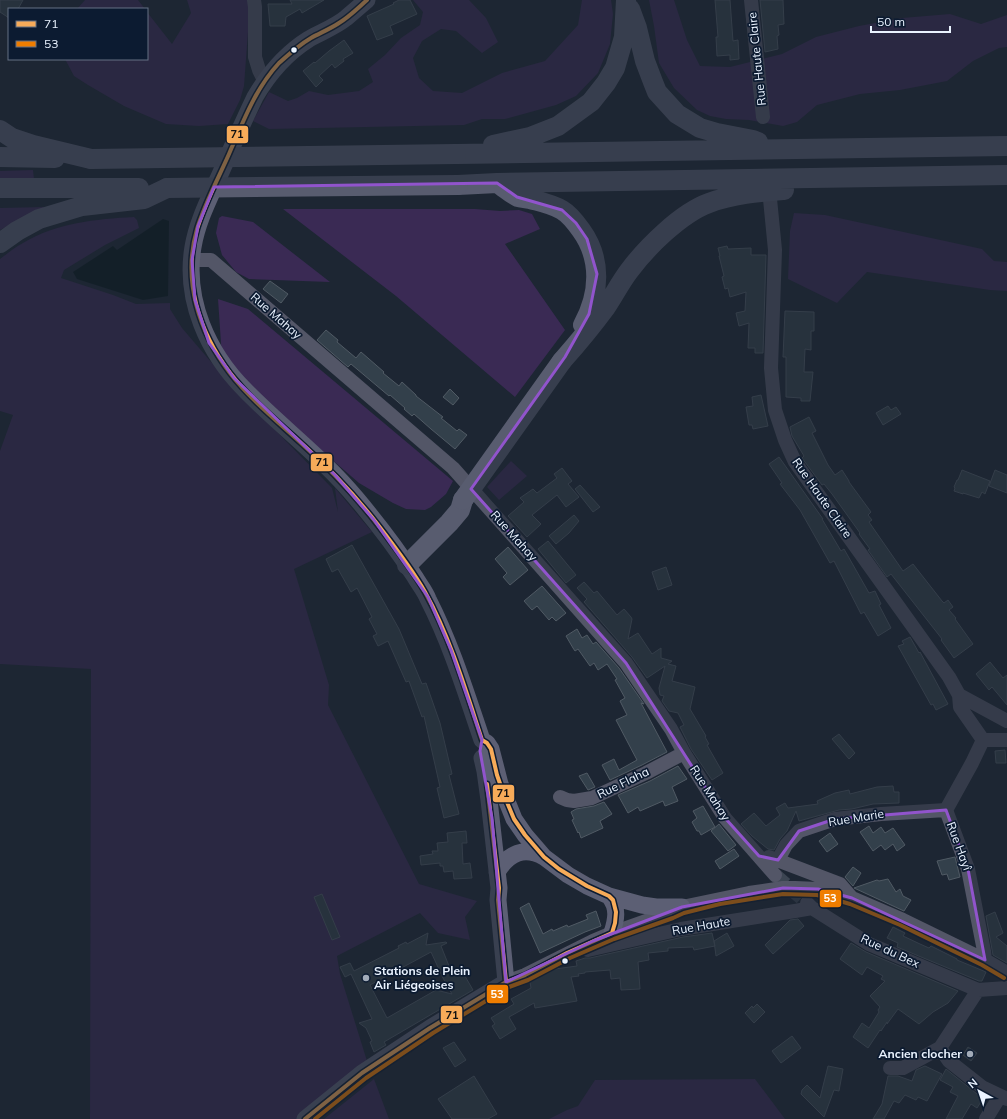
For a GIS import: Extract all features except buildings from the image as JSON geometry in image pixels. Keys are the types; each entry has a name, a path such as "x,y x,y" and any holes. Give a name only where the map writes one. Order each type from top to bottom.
{"highway":[{"path":"626,0 637,28 645,61 657,92 677,114 700,128 753,140 774,149"},
{"path":"460,154 500,142 530,137 558,126 591,102 616,68 624,37 626,0"},
{"path":"0,130 33,151"},
{"path":"0,157 33,151 91,159 1007,146"},
{"path":"0,188 116,202 144,199 167,188 458,185 497,183 1007,175"},
{"path":"563,359 606,307 629,271 648,249 688,214 708,203 724,198 794,189 824,178"},
{"path":"404,559 459,505 563,359 589,314 594,297 597,274 593,256 588,239 576,223 562,210 545,203 517,196 497,183"},
{"path":"0,243 17,231 75,198"}],"main road":[{"path":"306,1119 362,1073 430,1028 506,982 498,900 499,888 487,781 480,751 482,740 451,650 440,623 428,597 404,559 374,520 340,480 262,407 226,369 209,343 202,325 192,284 192,260 195,238 204,210 237,134 264,80 290,53 309,39 347,17 367,0"},
{"path":"482,740 487,743 491,749 500,784 514,819 525,835 544,857"},
{"path":"497,872 500,867 512,856 531,851 544,857 568,875 587,886 609,896 642,905 656,907 682,907"},
{"path":"609,896 613,900 616,912 612,933"}],"street":[{"path":"254,0 255,57 264,80"},
{"name":"Rue Haute Claire","path":"751,0 763,117"},
{"name":"Rue Haute Claire","path":"770,199 775,250 771,368 775,410 785,440 795,462 948,677 959,695 960,707 983,740"},
{"name":"Rue Mahay","path":"192,260 211,260 453,468 626,663 726,818 775,875"},
{"path":"959,695 1007,721"},
{"path":"983,740 1007,740"},
{"name":"Rue Hayî","path":"983,740 946,810 968,869 985,960"},
{"name":"Rue Flaha","path":"560,797 574,801 592,798 646,773 684,753"},
{"name":"Rue Marie","path":"778,860 786,845 799,831 835,819 881,814 946,810"},
{"path":"759,856 778,860 840,884 852,898"},
{"path":"506,982 525,975 567,953 612,933 682,907 725,897 783,888 818,889 852,898 903,920 985,960 1007,973"},
{"name":"Rue Haute","path":"567,953 592,949 681,929 795,911 809,906"},
{"name":"Rue du Bex","path":"809,906 869,944 978,990"},
{"path":"890,1068 903,1068 940,1048 978,990 1007,988"},
{"path":"940,1048 949,1061 982,1087 1004,1097 986,1119"}],"highlighted area":[{"path":"497,183 517,197 562,210 576,223 587,239 597,274 589,314 565,357 471,489 626,663 725,818 759,856 778,860 799,831 835,819 946,810 968,869 985,960 852,898 818,889 783,888 682,907 593,941 506,982 492,818 480,751 482,740 451,650 428,597 374,520 335,475 234,378 209,343 195,300 192,260 198,226 214,187"}],"shaded area":[{"path":"85,0 138,0 144,8 78,8"},
{"path":"187,0 249,0 250,5 244,86 240,100 228,124 199,126 166,124 124,106 88,85 74,76 66,60 148,60 148,13 172,44 191,13"},
{"path":"413,0 469,0 486,18 498,42 482,53 456,31 441,29 422,41 413,58 419,78 433,91 462,93 502,73 545,61 578,25 582,0 611,0 613,14 610,44 598,73 576,96 556,105 505,119 482,119 464,125 269,129 253,121 269,92 288,101 309,91 328,95 359,91 373,82 368,69 385,55 401,38 420,25 423,12"},
{"path":"649,0 674,0 687,40 700,66 730,67 782,54 816,37 859,26 902,18 950,14 981,24 1007,15 1007,47 999,48 973,61 947,81 900,90 860,94 817,105 797,122 783,126 749,120 726,119 710,116 697,110 674,88 659,63"},
{"path":"33,170 34,179 0,179 0,171"},
{"path":"45,207 26,216 0,230 0,208"},
{"path":"283,209 475,209 500,211 519,210 532,214 540,229 505,244 565,330 515,397 396,296"},
{"path":"794,213 825,215 982,249 994,261 1007,262 1007,291 990,290 867,272 837,303 788,279 790,231"},
{"path":"222,216 253,222 330,282 249,279 236,272 222,255 216,233 219,218"},
{"path":"134,217 137,220 139,228 105,245 64,270 61,278 136,304 170,303 170,309 182,328 229,383 332,488 338,512 335,488 372,532 294,569 329,685 328,705 419,884 477,901 465,917 470,940 438,933 420,913 337,956 340,974 367,1061 300,1119 90,1119 91,669 0,664 0,451 13,415 0,411 0,259 20,245 49,231 77,223"},
{"path":"163,219 169,221 168,296 143,300 77,279 73,272 113,246 117,250"},
{"path":"218,299 248,309 453,481 446,494 431,507 425,510 406,509 359,483 284,418 222,358"},
{"path":"511,461 527,476 499,500 487,487"},
{"path":"374,1079 389,1119 324,1119"},
{"path":"755,1079 785,1119 549,1119 578,1106 595,1080"}],"tunnel":[{"path":"775,875 807,903"}],"transit line":[{"name":"71","path":"367,0 343,21 314,36 290,53 279,63 256,95 208,200 197,229 191,267 196,305 202,323 219,357 238,383 255,401 322,462 351,492 378,525 415,575 434,609 450,646 482,740 487,743 491,749 497,775 514,819 525,835 544,857 559,869 587,886 609,896 613,900 616,912 612,933"},
{"name":"71","path":"487,784 499,888 498,900 506,982"},
{"name":"53","path":"315,1119 366,1078 433,1033 509,987 528,980 570,958 614,939 684,913 720,904 783,894 817,895 833,899 850,904 900,925 982,965 1004,978"},
{"name":"71","path":"305,1119 362,1073 430,1028 506,982 525,975 567,953 612,933"}],"place":[{"name":"Stations de Plein Air Liégeoises","path":"366,978"},
{"name":"Ancien clocher","path":"970,1054"}]}
